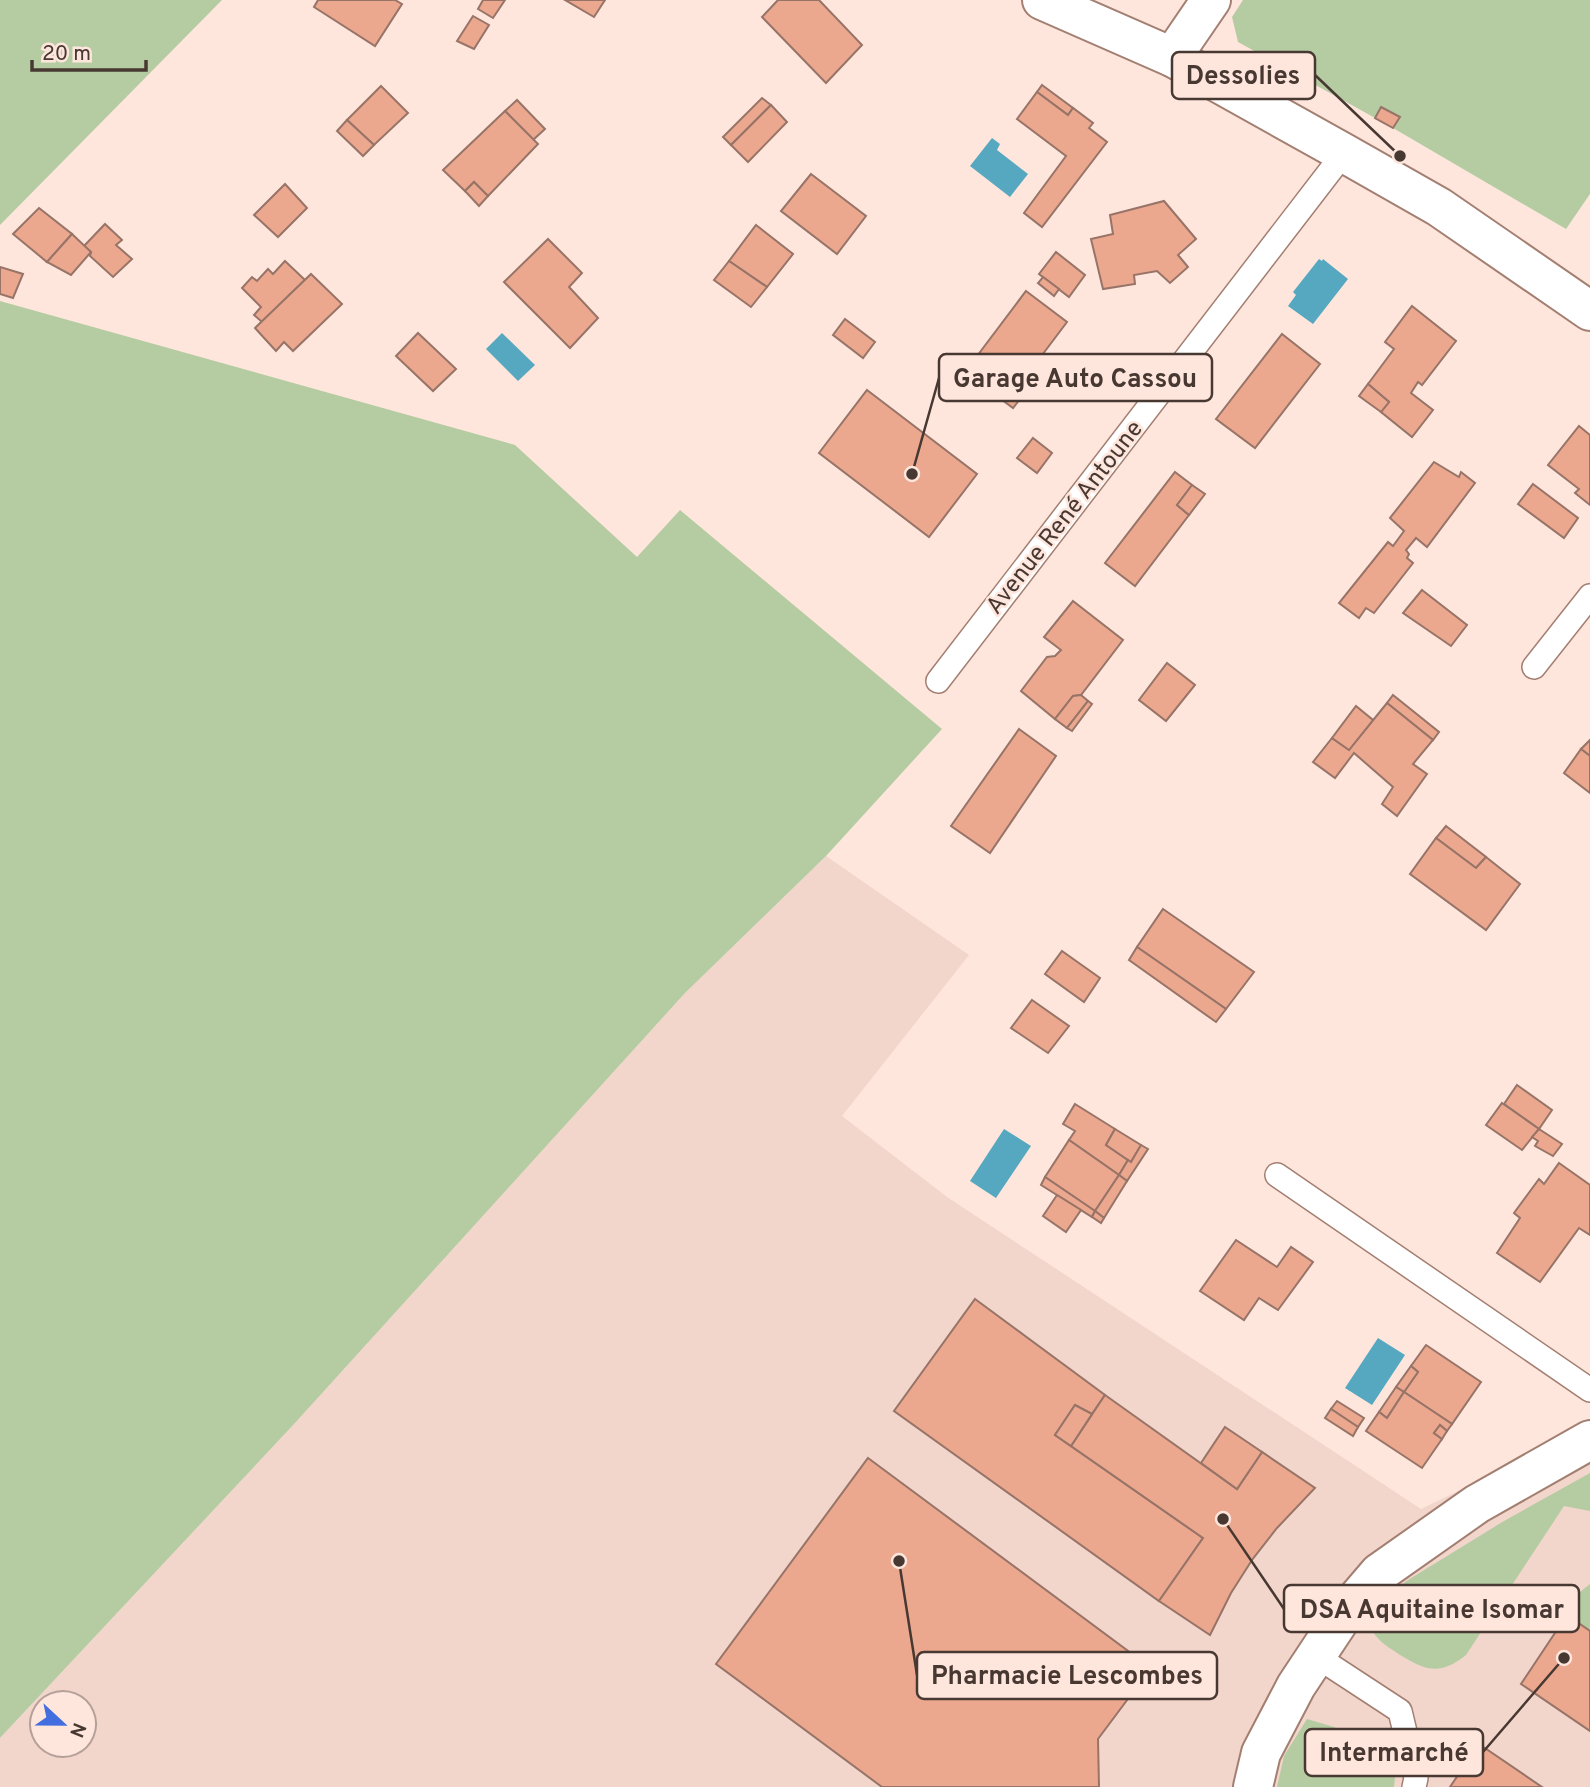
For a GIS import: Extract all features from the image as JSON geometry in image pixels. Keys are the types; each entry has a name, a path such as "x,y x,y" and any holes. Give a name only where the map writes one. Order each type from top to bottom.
{"street":[{"path":"1042,0 1172,57 1344,153 1439,207 1590,310"},
{"path":"1172,57 1211,0"},
{"path":"1253,1787 1261,1753 1296,1686 1343,1615 1379,1573 1477,1504 1590,1440"}],"lane":[{"name":"Avenue René Antoune","path":"937,681 1344,153"},
{"path":"1534,667 1590,596"},
{"path":"1277,1175 1590,1390"},
{"path":"1316,1656 1400,1711 1416,1778 1414,1787"}],"shaded area":[{"path":"826,856 969,955 842,1116 947,1197 1421,1509 1570,1437 1590,1450 1590,1787 0,1787 0,1738 28,1708 28,1759 98,1759 98,1689 46,1689 295,1423 685,993"}],"green space":[{"path":"0,0 222,0 0,225"},
{"path":"1243,0 1590,0 1590,194 1566,229 1393,128 1399,116 1381,107 1375,118 1238,42 1232,17"},
{"path":"0,301 515,445 637,557 680,510 942,729 826,856 685,993 295,1423 46,1689 28,1689 28,1708 0,1738"},
{"path":"1590,1473 1590,1511 1564,1506 1466,1655 1447,1666 1432,1669 1407,1659 1375,1635 1370,1627 1379,1603 1408,1580 1504,1521"},
{"path":"1590,1584 1590,1631 1567,1615 1580,1592"},
{"path":"1307,1719 1334,1727 1396,1767 1394,1787 1277,1787 1284,1756"}],"water":[{"path":"992,138 1000,144 997,150 1028,174 1010,197 970,166"},
{"path":"1319,259 1323,259 1348,279 1313,324 1288,306 1296,295 1293,292"},
{"path":"502,333 535,365 518,381 486,349"},
{"path":"1004,1129 1031,1146 996,1198 970,1181"},
{"path":"1378,1338 1405,1355 1372,1405 1345,1388"}],"building":[{"path":"318,0 395,0 402,4 375,46 314,7"},
{"path":"483,0 505,0 493,18 478,9"},
{"path":"565,0 605,0 594,17"},
{"path":"778,0 819,0 862,45 826,83 762,17"},
{"path":"473,16 489,25 474,49 457,41"},
{"path":"1042,85 1073,108 1068,115 1037,92"},
{"path":"381,86 408,113 374,145 347,120"},
{"path":"1037,92 1068,115 1073,108 1093,123 1089,128 1107,142 1042,227 1024,213 1066,156 1017,119"},
{"path":"762,98 771,105 731,145 723,137"},
{"path":"517,100 545,129 533,140 505,111"},
{"path":"771,105 787,122 748,162 731,145"},
{"path":"1381,107 1400,117 1393,128 1375,118"},
{"path":"505,111 538,144 488,196 474,182 465,191 443,170"},
{"path":"347,120 374,145 363,156 337,131"},
{"path":"811,174 866,216 837,254 781,211"},
{"path":"474,182 488,196 479,206 465,191"},
{"path":"285,184 307,208 278,237 254,215"},
{"path":"1164,201 1196,239 1178,255 1188,267 1170,283 1157,271 1134,275 1135,284 1103,289 1091,239 1113,234 1110,215"},
{"path":"39,208 72,234 47,262 13,234"},
{"path":"105,224 122,240 116,245 132,259 113,277 90,256 91,252 84,246"},
{"path":"756,225 793,254 767,287 729,261"},
{"path":"72,234 91,252 71,275 47,262"},
{"path":"548,239 582,273 569,287 598,318 570,348 504,282"},
{"path":"1056,252 1085,275 1069,297 1039,274"},
{"path":"285,261 305,280 262,322 254,315 261,307 242,288 252,277 257,281 268,269 273,274"},
{"path":"729,261 767,287 751,307 714,280"},
{"path":"0,267 23,274 13,298 0,294"},
{"path":"311,274 342,304 293,351 284,342 276,351 255,328"},
{"path":"1043,277 1059,289 1054,296 1038,283"},
{"path":"1026,291 1067,322 1018,387 1025,393 1013,408 965,372"},
{"path":"1412,306 1456,341 1422,385 1418,382 1411,393 1433,410 1412,437 1381,412 1389,402 1368,384 1394,349 1385,342"},
{"path":"845,319 875,342 863,358 833,335"},
{"path":"418,333 456,369 433,391 396,356"},
{"path":"1282,334 1320,364 1255,448 1216,419"},
{"path":"1368,384 1389,402 1381,412 1359,396"},
{"path":"867,390 977,474 929,537 819,453"},
{"path":"1579,426 1590,435 1590,505 1575,493 1579,489 1548,465"},
{"path":"1033,438 1052,453 1037,473 1017,458"},
{"path":"1434,462 1459,477 1461,472 1475,483 1427,547 1416,538 1406,550 1409,554 1407,558 1413,563 1374,613 1366,608 1359,618 1339,603 1388,542 1393,546 1404,531 1390,518"},
{"path":"1175,472 1192,485 1177,505 1189,515 1135,586 1105,563"},
{"path":"1533,484 1578,518 1564,538 1518,504"},
{"path":"1192,485 1205,494 1189,515 1177,505"},
{"path":"1422,590 1467,625 1451,646 1403,613"},
{"path":"1073,601 1123,640 1081,695 1073,696 1055,719 1021,691 1047,657 1055,656 1061,650 1044,637"},
{"path":"1167,663 1195,685 1166,721 1139,700"},
{"path":"1081,695 1088,701 1067,728 1055,719 1073,696"},
{"path":"1393,695 1439,732 1433,740 1387,703"},
{"path":"1088,701 1092,704 1072,731 1067,728"},
{"path":"1387,703 1433,740 1413,764 1427,774 1397,816 1382,804 1393,787 1354,753 1335,778 1313,762 1332,738 1349,750"},
{"path":"1356,706 1373,720 1349,750 1332,738"},
{"path":"1019,729 1056,756 990,853 951,826"},
{"path":"1590,740 1590,756 1581,749"},
{"path":"1581,749 1590,756 1590,793 1564,773"},
{"path":"1446,826 1486,857 1476,868 1436,838"},
{"path":"1436,838 1476,868 1486,857 1520,884 1486,930 1410,874"},
{"path":"1163,909 1254,972 1226,1009 1137,947"},
{"path":"1137,947 1226,1009 1216,1022 1129,960"},
{"path":"1062,951 1100,978 1084,1002 1045,974"},
{"path":"1032,1000 1069,1026 1048,1053 1011,1028"},
{"path":"1517,1085 1552,1110 1539,1129 1504,1104"},
{"path":"1502,1103 1539,1129 1522,1150 1486,1125"},
{"path":"1075,1104 1115,1129 1106,1145 1128,1160 1119,1175 1069,1140 1075,1131 1063,1124"},
{"path":"1115,1129 1141,1145 1131,1162 1106,1145"},
{"path":"1539,1129 1562,1144 1553,1156 1535,1146 1538,1141 1532,1137"},
{"path":"1069,1140 1119,1175 1095,1211 1045,1177"},
{"path":"1141,1145 1148,1149 1127,1181 1119,1175"},
{"path":"1559,1163 1590,1185 1590,1235 1579,1228 1540,1282 1497,1253 1520,1218 1514,1213 1539,1179 1544,1184"},
{"path":"1119,1175 1127,1181 1104,1218 1095,1211"},
{"path":"1045,1177 1095,1211 1092,1217 1041,1185"},
{"path":"1057,1195 1081,1210 1066,1232 1043,1216"},
{"path":"1095,1211 1104,1218 1101,1223 1092,1217"},
{"path":"1236,1240 1277,1267 1291,1247 1313,1262 1278,1310 1259,1298 1244,1320 1200,1291"},
{"path":"975,1299 1105,1395 1092,1414 1075,1405 1055,1435 1203,1538 1159,1601 894,1411"},
{"path":"1426,1345 1481,1382 1452,1424 1404,1392 1418,1372 1411,1366"},
{"path":"1411,1366 1418,1372 1404,1392 1396,1387"},
{"path":"1396,1387 1404,1392 1387,1418 1379,1412"},
{"path":"1404,1392 1452,1424 1447,1431 1440,1425 1434,1433 1442,1439 1422,1468 1366,1431 1379,1412 1387,1418"},
{"path":"1105,1395 1237,1489 1262,1452 1315,1488 1277,1528 1252,1560 1231,1593 1210,1635 1159,1601 1203,1538 1071,1446"},
{"path":"1337,1401 1364,1418 1358,1427 1331,1409"},
{"path":"1075,1405 1092,1414 1071,1446 1055,1435"},
{"path":"1331,1409 1358,1427 1353,1436 1325,1418"},
{"path":"1440,1425 1447,1431 1442,1439 1434,1433"},
{"path":"1225,1427 1262,1452 1237,1489 1201,1463"},
{"path":"868,1458 1151,1668 1098,1739 1099,1787 882,1787 716,1664"},
{"path":"1567,1615 1590,1631 1590,1731 1521,1684"},
{"path":"1479,1744 1542,1787 1450,1787"}],"place":[{"name":"Dessolies","path":"1400,156"},
{"name":"Garage Auto Cassou","path":"912,474"},
{"name":"DSA Aquitaine Isomar","path":"1223,1519"},
{"name":"Pharmacie Lescombes","path":"899,1561"},
{"name":"Intermarché","path":"1564,1658"}]}
